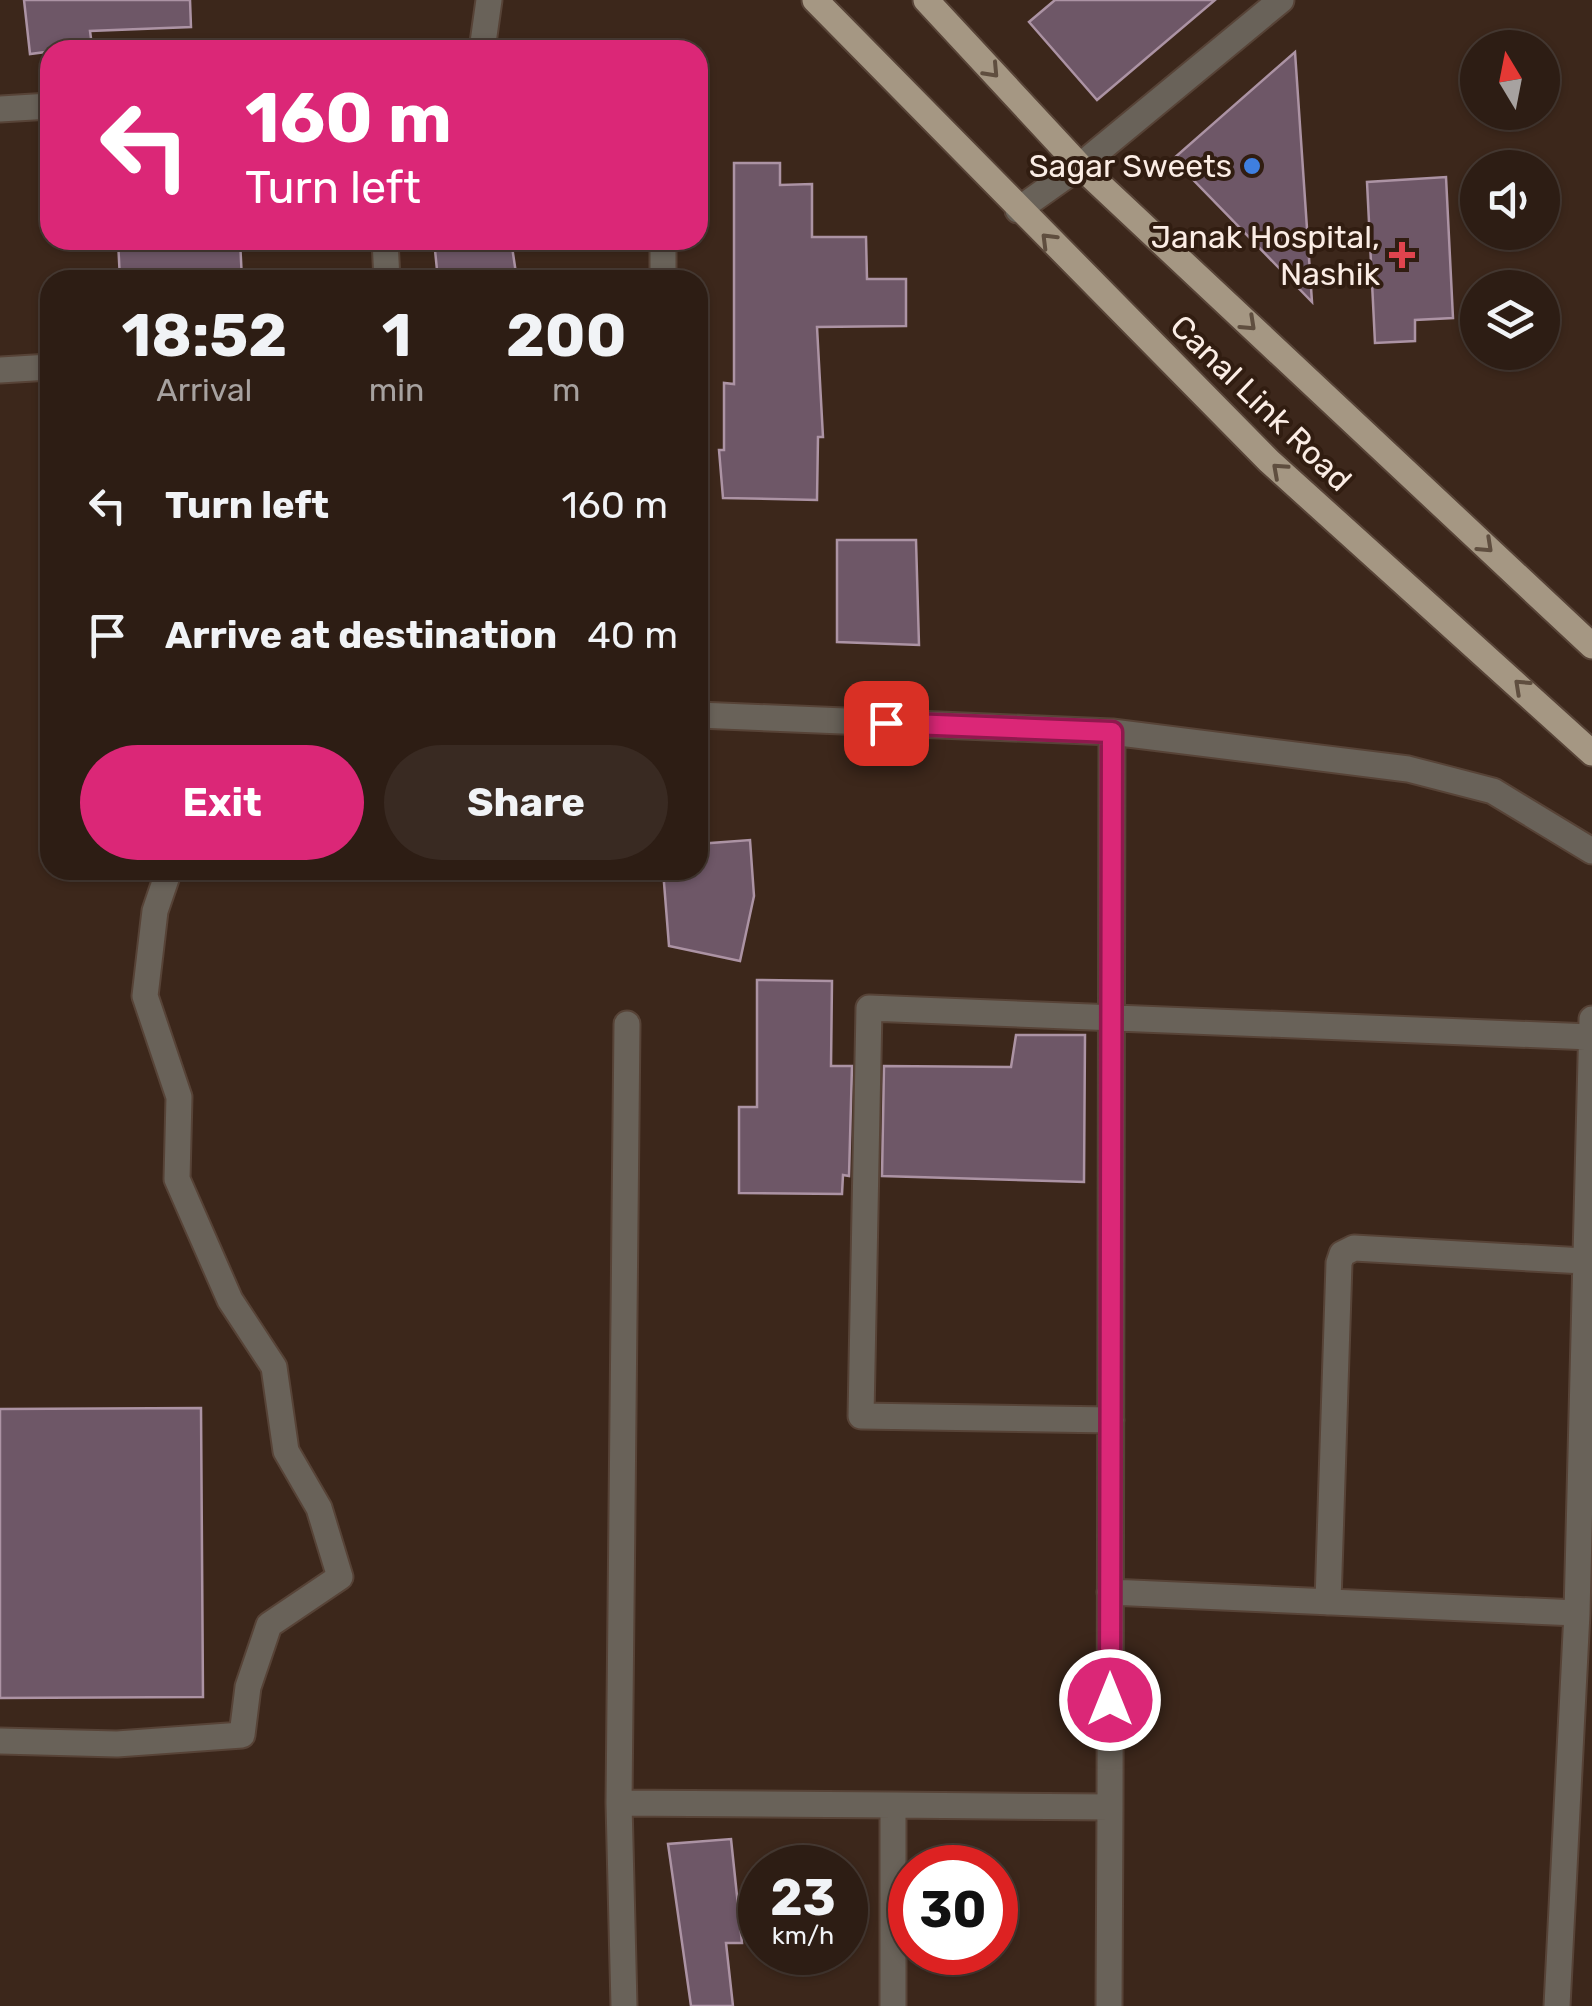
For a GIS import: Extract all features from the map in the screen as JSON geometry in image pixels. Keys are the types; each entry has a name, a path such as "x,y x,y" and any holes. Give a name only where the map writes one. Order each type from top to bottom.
{"main road":[{"name":"Canal Link Road","path":"815,0 1269,461 1592,753"},
{"name":"Canal Link Road","path":"926,0 1080,166 1592,646"}],"street":[{"path":"484,40 490,0"},
{"path":"1018,210 1080,166 1282,0"},
{"path":"0,110 40,107"},
{"path":"0,370 40,368"},
{"path":"708,715 1112,732 1408,769 1494,791 1592,852"},
{"path":"1108,2006 1112,732"},
{"path":"0,1741 118,1744 242,1735 248,1687 269,1625 340,1576 319,1508 286,1451 274,1367 230,1300 177,1178 179,1097 145,996 155,910 166,880"},
{"path":"1111,1420 861,1416 868,1008 1592,1037"},
{"path":"1556,2006 1587,1393 1584,1261 1592,1019"},
{"path":"624,2006 619,1803 627,1024"},
{"path":"1328,1602 1342,1254 1354,1248 1584,1261"},
{"path":"1110,1592 1577,1613"},
{"path":"619,1803 1110,1807"},
{"path":"893,1806 894,2006"}],"building":[{"path":"24,0 190,0 191,27 90,31 91,40 40,40 40,53 30,54"},
{"path":"1055,0 1215,0 1097,100 1029,22"},
{"path":"1295,52 1312,302 1173,159"},
{"path":"734,163 780,163 780,185 812,184 812,237 866,237 867,279 906,279 906,326 817,327 823,437 818,437 817,500 723,498 719,450 724,450 724,383 734,384"},
{"path":"1446,177 1453,318 1415,320 1415,341 1375,343 1367,182"},
{"path":"118,250 240,250 242,270 120,270"},
{"path":"435,250 512,250 516,270 437,270"},
{"path":"837,540 916,540 919,645 837,642"},
{"path":"750,840 754,896 740,961 669,946 664,880 708,880 708,843"},
{"path":"757,980 832,981 831,1066 852,1066 849,1176 843,1175 842,1194 739,1193 739,1107 757,1107"},
{"path":"1016,1035 1085,1035 1084,1182 882,1176 884,1066 1011,1067"},
{"path":"201,1408 203,1697 0,1698 0,1409"},
{"path":"731,1839 738,1943 726,1943 733,2006 691,2006 668,1844"}],"place":[{"name":"Sagar Sweets","path":"1252,166"},
{"name":"Janak Hospital, Nashik","path":"1402,255"}],"route":[{"path":"886,723 1112,732 1110,1700"}]}
